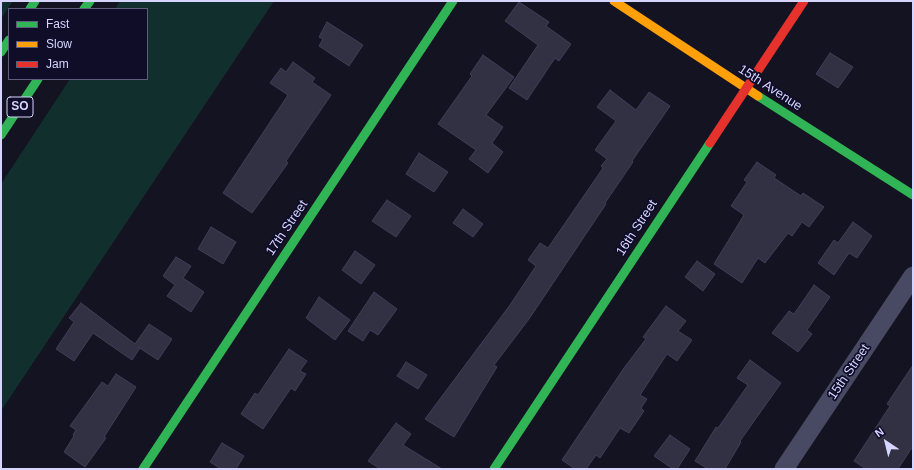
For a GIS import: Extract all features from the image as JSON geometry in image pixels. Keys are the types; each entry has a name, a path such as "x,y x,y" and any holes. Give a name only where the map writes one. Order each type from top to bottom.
{"main road":[{"name":"17th Street","path":"143,469 453,1"},
{"name":"15th Avenue","path":"614,1 745,88 913,195"},
{"name":"16th Street","path":"494,469 804,1"},
{"path":"1,52 8,42"},
{"name":"SO","path":"1,135 37,80"}],"street":[{"name":"15th Street","path":"784,469 913,276"}],"green space":[{"path":"1,1 13,1 8,8 1,19"},
{"path":"120,1 274,1 1,411 1,184 69,80 148,80 148,8 116,8"}],"building":[{"path":"519,2 549,22 546,26 571,44 559,61 555,58 527,100 509,88 538,45 505,21"},
{"path":"327,22 363,45 349,66 319,46 323,39 319,37"},
{"path":"830,53 853,67 838,88 816,74"},
{"path":"483,55 514,77 486,115 503,127 492,143 503,152 488,173 469,159 476,150 438,124 472,76 470,74"},
{"path":"293,62 315,78 312,82 331,95 286,161 288,163 252,213 223,193 288,95 270,83 281,68 286,72"},
{"path":"610,90 636,110 649,92 670,106 632,161 633,162 605,203 606,204 529,319 494,365 497,367 454,437 425,419 510,305 536,266 528,260 540,243 548,248 603,168 601,166 607,159 595,150 616,121 597,107"},
{"path":"419,153 448,172 434,192 406,174"},
{"path":"757,162 776,175 774,178 801,196 803,193 824,207 809,227 802,222 792,236 788,233 765,263 758,258 742,283 714,264 744,215 731,206 747,182 744,180"},
{"path":"387,200 411,216 396,237 372,221"},
{"path":"463,209 483,224 473,237 453,223"},
{"path":"853,222 872,236 857,258 849,253 834,275 818,263 834,240 838,243"},
{"path":"211,227 236,242 223,264 198,249"},
{"path":"355,251 375,265 361,284 342,270"},
{"path":"176,257 191,266 183,278 204,292 191,312 167,296 175,285 163,276"},
{"path":"697,261 715,274 703,291 685,277"},
{"path":"814,285 830,297 807,330 812,334 798,352 772,333 789,311 794,314"},
{"path":"374,292 397,309 378,335 370,330 363,341 348,331"},
{"path":"319,297 350,320 335,340 306,318"},
{"path":"81,303 135,344 149,324 172,339 158,360 140,348 132,360 93,333 74,361 56,349 74,322 69,318"},
{"path":"666,306 686,321 678,331 692,340 677,361 667,354 640,395 647,399 641,408 644,411 629,433 620,428 600,458 596,455 586,469 575,469 562,460 624,368 646,339 643,337"},
{"path":"289,349 307,361 300,371 306,374 295,391 291,388 263,429 241,414 255,393 258,395"},
{"path":"750,360 781,383 740,441 741,442 725,469 708,469 695,461 716,427 718,428 748,385 737,378"},
{"path":"406,362 427,375 418,389 397,376"},
{"path":"913,365 913,446 898,469 866,469 854,461 890,406 887,404"},
{"path":"116,374 136,387 104,437 106,438 85,467 64,452 76,430 70,426 102,382 108,386"},
{"path":"396,423 411,434 403,445 442,469 380,469 368,461"},
{"path":"670,435 690,449 677,469 673,469 654,456"},
{"path":"222,443 244,456 236,469 221,469 210,462"}],"traffic: fast":[{"path":"31,8 35,1"},
{"path":"85,8 90,1"},
{"path":"143,469 453,1"},
{"path":"1,52 8,42"},
{"path":"1,135 37,80"},
{"path":"758,96 913,195"},
{"path":"494,469 710,143"}],"traffic: slow":[{"path":"614,1 758,96"}],"traffic: jam":[{"path":"710,143 804,1"}]}
